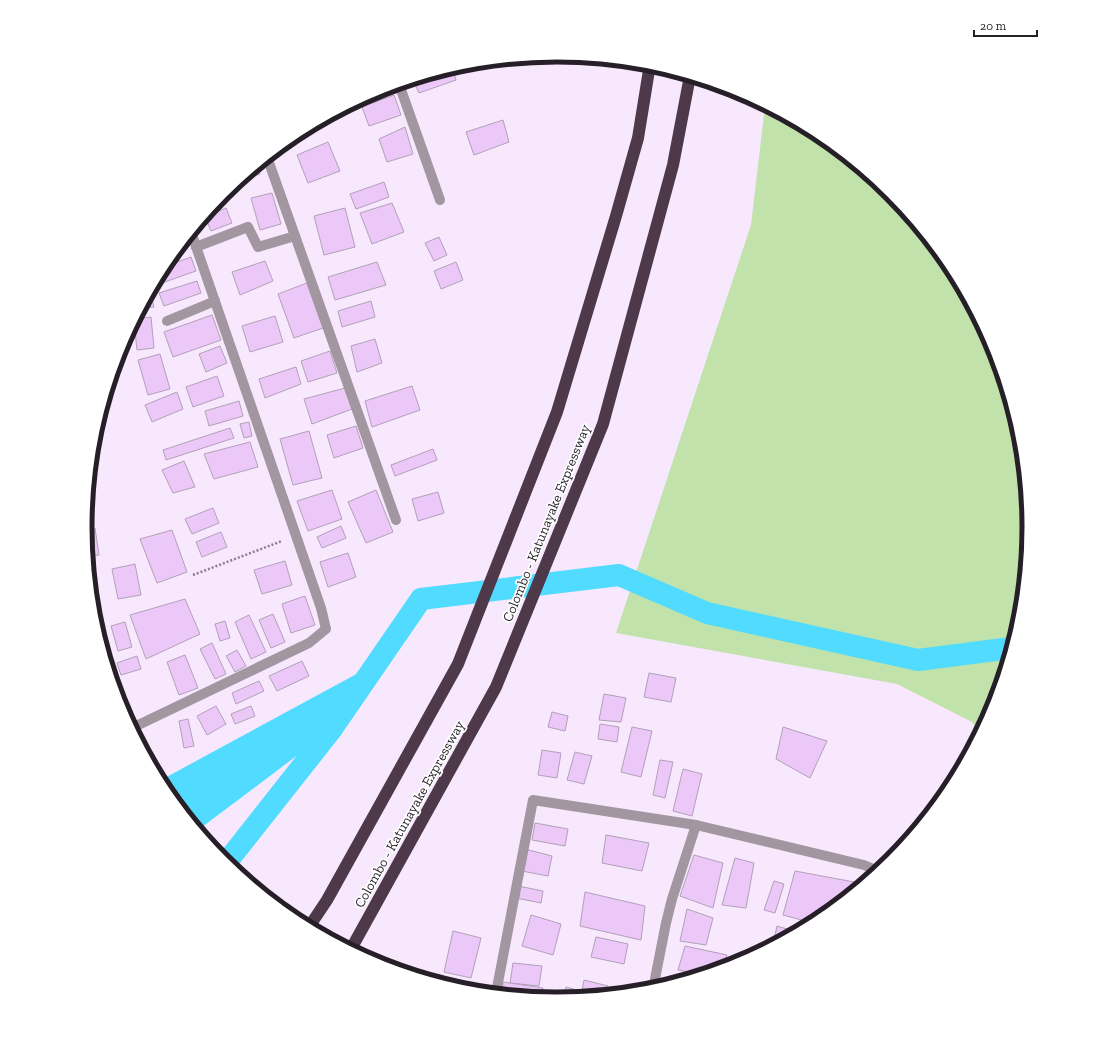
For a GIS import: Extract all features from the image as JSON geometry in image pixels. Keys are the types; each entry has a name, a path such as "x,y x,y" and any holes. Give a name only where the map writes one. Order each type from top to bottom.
{"highway":[{"name":"Colombo - Katunayake Expressway","path":"312,922 327,900 458,664 557,412 638,138 649,71"},
{"name":"Colombo - Katunayake Expressway","path":"353,945 496,687 602,424 674,165 689,82"}],"street":[{"path":"401,89 440,200"},
{"path":"269,162 396,520"},
{"path":"196,248 248,227 258,247 295,236"},
{"path":"137,726 309,643 326,629 321,608 193,238"},
{"path":"167,321 215,301"},
{"path":"497,988 533,800 696,825 864,865 873,869"},
{"path":"655,981 669,911 696,825"}],"path":[{"path":"193,575 296,536"}],"green space":[{"path":"764,111 790,124 840,158 864,177 907,220 944,269 960,294 987,349 1006,407 1013,436 1018,466 1022,527 1018,588 1013,618 997,676 987,705 976,728 972,722 897,684 616,633 751,225"}],"water":[{"path":"364,670 331,730 202,827 165,778"}],"building":[{"path":"454,74 456,80 419,93 415,85"},
{"path":"394,95 401,115 369,126 362,107"},
{"path":"503,120 509,142 474,155 466,132"},
{"path":"405,127 413,154 387,162 379,139"},
{"path":"328,142 340,171 308,183 297,155"},
{"path":"259,170 260,174 249,178"},
{"path":"384,182 389,197 356,209 350,194"},
{"path":"272,193 281,224 260,230 251,198"},
{"path":"392,203 404,232 372,244 360,213"},
{"path":"226,208 232,223 211,231 207,221 213,213"},
{"path":"345,208 355,247 324,255 314,216"},
{"path":"439,237 447,255 434,261 425,243"},
{"path":"191,257 196,271 161,283 170,269 174,263"},
{"path":"265,261 273,281 240,295 232,272"},
{"path":"377,262 386,285 335,300 328,277"},
{"path":"456,262 463,280 441,289 434,271"},
{"path":"197,281 201,293 164,306 159,293"},
{"path":"307,283 323,328 294,338 278,294"},
{"path":"152,298 154,307 147,308"},
{"path":"371,301 375,317 342,327 338,311"},
{"path":"212,315 221,340 173,357 164,332"},
{"path":"275,316 283,342 250,352 242,326"},
{"path":"151,317 154,348 137,350 135,332 141,318"},
{"path":"375,339 382,363 357,372 351,346"},
{"path":"220,346 227,363 206,372 199,354"},
{"path":"330,351 337,373 308,382 301,361"},
{"path":"160,354 170,389 148,395 138,360"},
{"path":"296,367 301,384 265,398 259,379"},
{"path":"217,376 224,396 193,407 186,387"},
{"path":"412,386 420,410 372,427 365,401"},
{"path":"345,388 352,409 312,424 304,399"},
{"path":"177,392 183,409 152,422 145,405"},
{"path":"239,401 243,416 209,426 205,411"},
{"path":"249,422 252,436 244,438 240,424"},
{"path":"356,426 363,448 334,458 327,435"},
{"path":"230,428 234,438 166,460 163,450"},
{"path":"309,431 322,478 293,485 280,439"},
{"path":"250,442 258,467 214,479 204,454"},
{"path":"433,449 437,460 395,476 391,465"},
{"path":"184,461 195,487 173,493 162,470"},
{"path":"332,490 342,519 308,531 297,501"},
{"path":"376,490 393,532 366,543 348,502"},
{"path":"438,492 444,513 418,521 412,499"},
{"path":"213,508 219,523 192,534 185,519"},
{"path":"341,526 346,538 322,548 317,537"},
{"path":"95,528 99,555 93,556 92,529"},
{"path":"172,530 187,572 157,583 140,539"},
{"path":"221,532 227,547 202,557 196,542"},
{"path":"348,553 356,577 328,587 320,562"},
{"path":"285,561 292,585 262,594 254,570"},
{"path":"135,564 141,595 118,599 112,569"},
{"path":"305,596 315,625 291,633 282,604"},
{"path":"185,599 200,634 146,659 130,615"},
{"path":"273,614 285,642 271,648 259,620"},
{"path":"249,615 266,652 251,659 235,622"},
{"path":"225,621 230,638 220,641 215,624"},
{"path":"125,622 132,647 118,651 111,626"},
{"path":"212,643 226,674 215,679 200,649"},
{"path":"237,650 246,666 235,672 226,656"},
{"path":"185,655 198,688 179,695 167,662"},
{"path":"137,656 141,669 121,675 117,663"},
{"path":"302,661 309,676 277,691 269,676"},
{"path":"649,673 676,678 671,702 644,697"},
{"path":"259,681 264,691 236,704 232,693"},
{"path":"604,694 626,698 621,722 599,720"},
{"path":"216,706 226,724 207,735 197,716"},
{"path":"251,706 255,716 235,724 231,714"},
{"path":"552,712 568,716 565,731 548,727"},
{"path":"188,719 194,746 184,748 179,721"},
{"path":"600,724 619,727 617,742 598,739"},
{"path":"632,727 652,731 641,777 621,772"},
{"path":"783,727 827,741 810,778 776,759"},
{"path":"542,750 561,753 557,778 538,775"},
{"path":"575,752 592,756 584,784 567,780"},
{"path":"660,760 673,762 665,798 653,795"},
{"path":"683,769 702,774 692,816 673,811"},
{"path":"535,823 568,829 565,846 532,840"},
{"path":"606,835 649,843 642,871 602,863"},
{"path":"525,849 552,856 548,876 522,871"},
{"path":"694,855 723,863 713,908 680,896"},
{"path":"735,858 754,863 746,908 722,905"},
{"path":"795,871 854,882 852,886 840,896 804,921 783,915"},
{"path":"774,881 784,884 775,913 764,910"},
{"path":"518,886 543,891 541,903 516,898"},
{"path":"585,892 645,906 641,940 580,926"},
{"path":"687,909 713,918 706,945 680,941"},
{"path":"531,915 561,924 553,955 522,946"},
{"path":"777,926 789,930 789,930 774,938"},
{"path":"453,931 481,938 471,978 444,972"},
{"path":"596,937 628,944 624,964 591,957"},
{"path":"685,946 727,955 725,960 690,972 678,970"},
{"path":"513,963 542,966 539,986 510,983"},
{"path":"584,980 608,986 608,989 582,991"},
{"path":"503,982 543,988 542,992 502,989"},
{"path":"566,987 577,990 577,991 565,992"}],"waterway":[{"path":"230,858 331,730 421,599 619,575 707,613 918,660 1005,649"}]}
